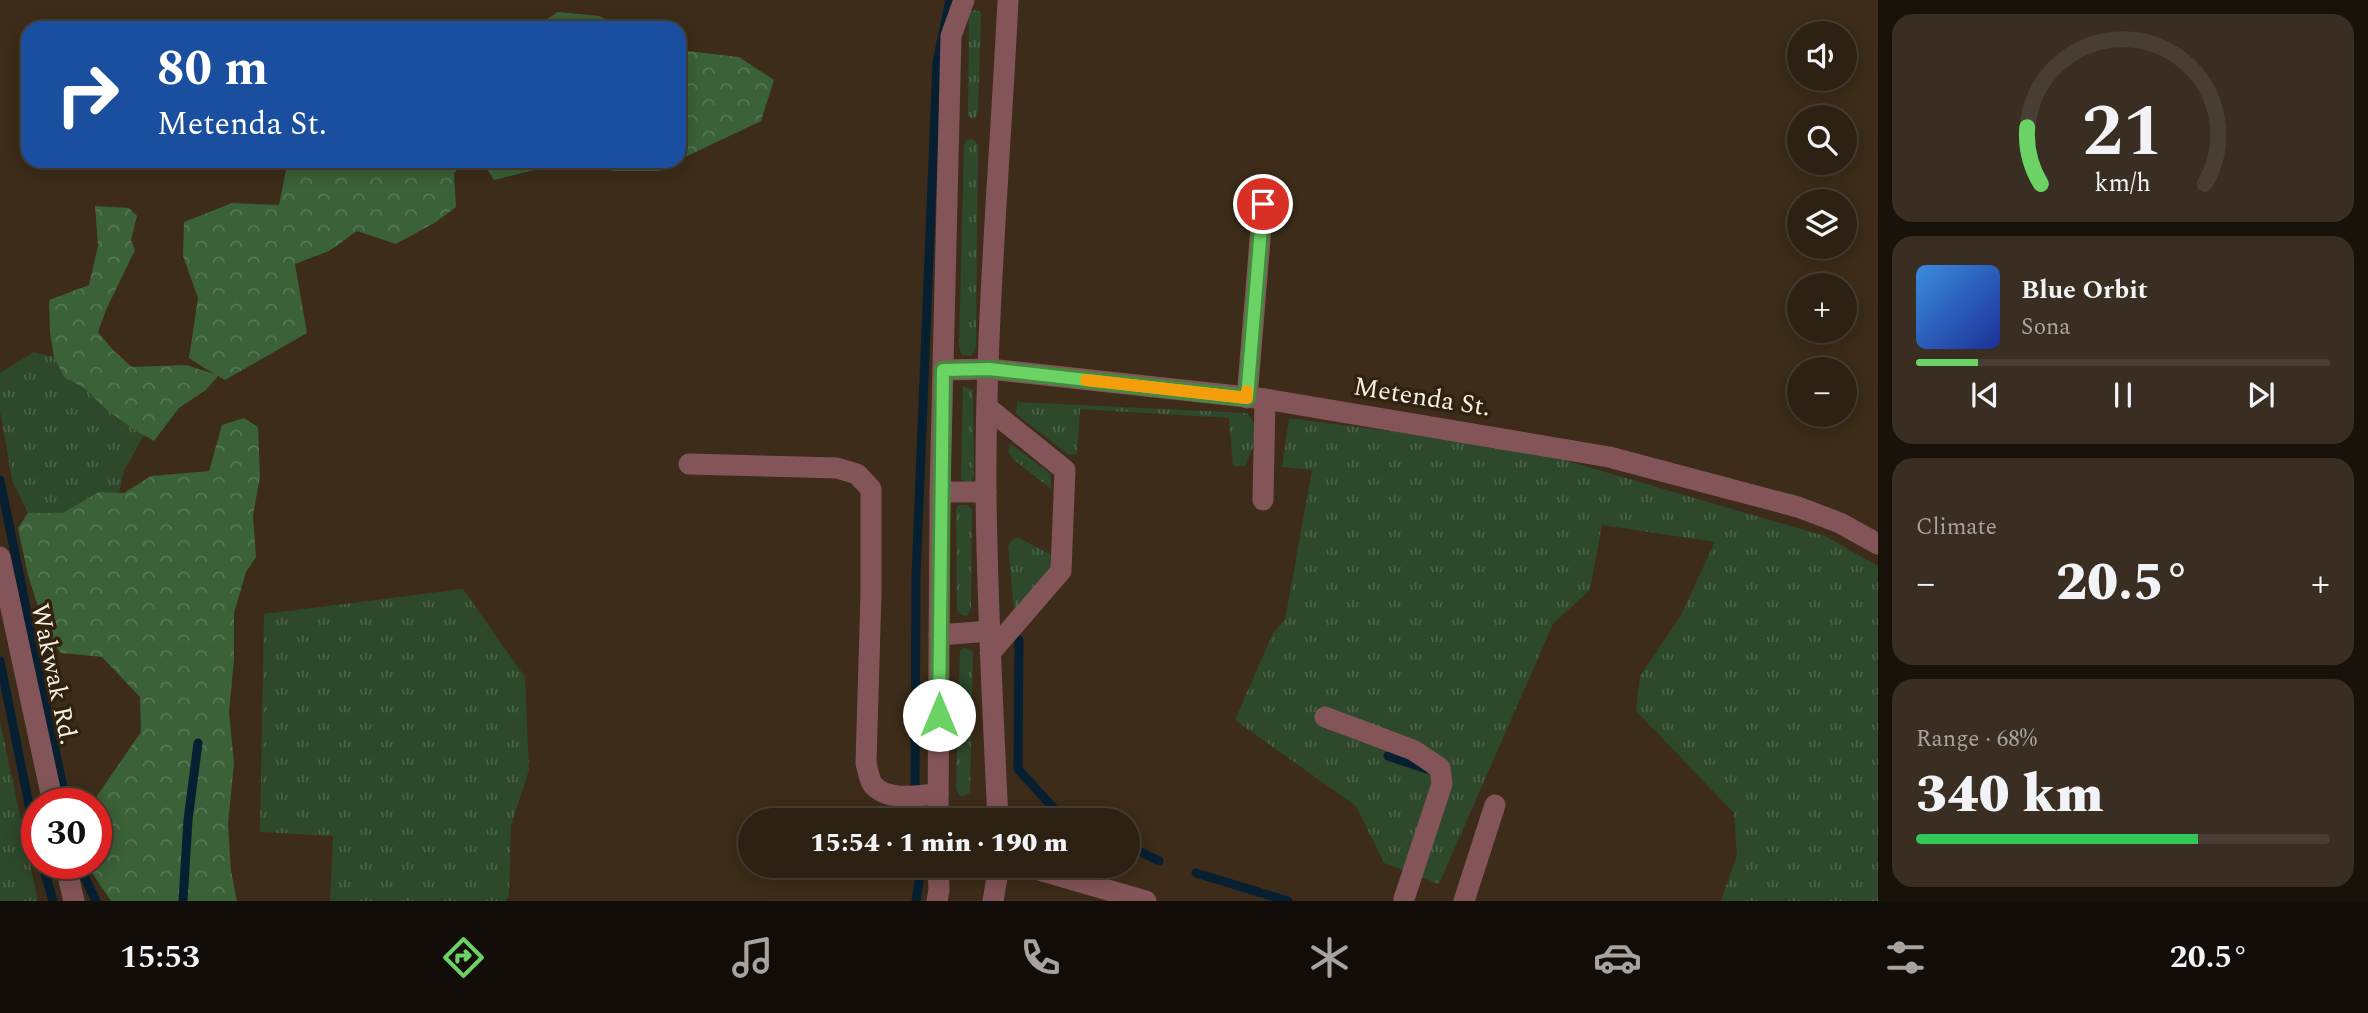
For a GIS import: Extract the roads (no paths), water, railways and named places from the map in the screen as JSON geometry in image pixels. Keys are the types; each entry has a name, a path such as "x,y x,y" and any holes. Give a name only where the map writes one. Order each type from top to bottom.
{"street":[{"path":"938,808 940,492 951,36 964,0"},
{"path":"997,808 986,492 989,369 1008,0"},
{"path":"1263,204 1256,399 1263,500"},
{"name":"Metenda St.","path":"943,370 989,369 1256,399 1609,457 1798,507 1840,523 1878,544"},
{"path":"988,408 1065,470 1061,571 990,653"},
{"path":"689,464 837,468 857,474 871,489 866,763 872,784 886,794 938,794"},
{"path":"940,492 986,492"},
{"name":"Wakwak Rd.","path":"0,557 50,788"},
{"path":"939,635 990,631"},
{"path":"1325,717 1413,750 1440,768 1442,784 1404,899"},
{"path":"1464,901 1495,805"},
{"path":"937,901 938,878"},
{"path":"993,901 997,878"},
{"path":"1066,878 1146,901"},
{"path":"69,879 75,901"}],"waterway":[{"path":"915,787 916,576 937,62 950,0"},
{"path":"0,480 63,788"},
{"path":"1019,640 1018,769 1053,808"},
{"path":"0,661 26,788"},
{"path":"183,901 188,820 198,743"},
{"path":"1388,756 1427,769"},
{"path":"1140,852 1159,861"},
{"path":"1196,873 1288,901"},
{"path":"916,901 919,878"},
{"path":"47,879 53,901"},
{"path":"85,879 96,901"}]}
